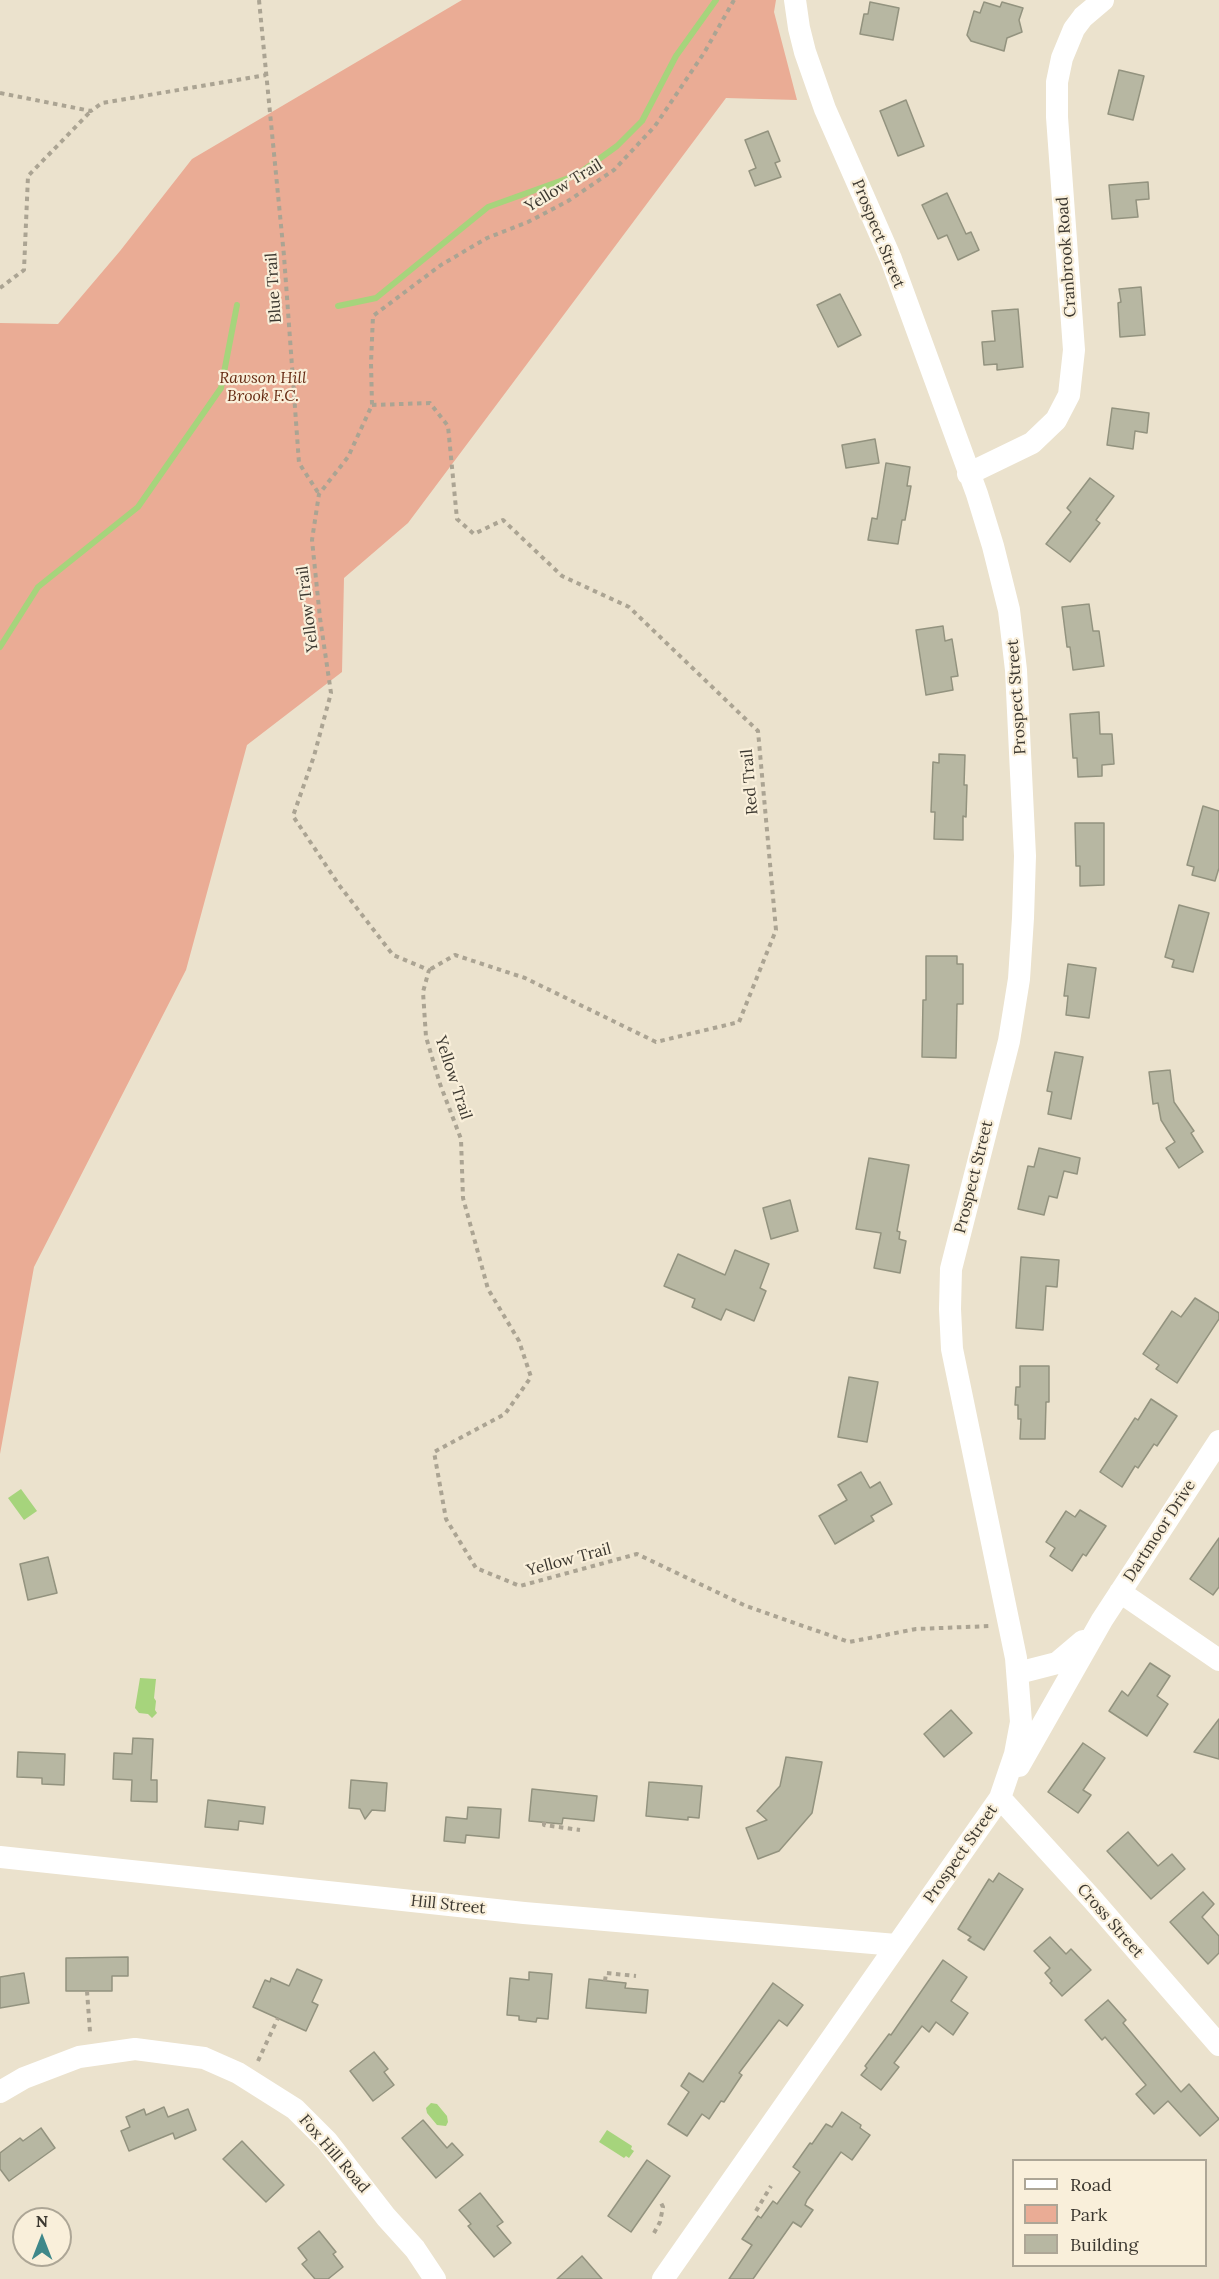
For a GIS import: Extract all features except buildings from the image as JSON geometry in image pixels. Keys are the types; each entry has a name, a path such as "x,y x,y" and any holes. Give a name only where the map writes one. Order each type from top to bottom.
{"street":[{"name":"Prospect Street","path":"663,2279 1000,1798 1015,1754 1021,1708 1018,1673 952,1349 951,1326 951,1269 1009,1041 1019,979 1025,856 1017,670 1009,610 977,494 891,260 825,109 805,52 795,0"},
{"name":"Cranbrook Road","path":"968,474 1037,439 1056,420 1069,395 1074,350 1056,117 1058,82 1062,58 1074,29 1083,17 1103,0"},
{"name":"Dartmoor Drive","path":"1000,1798 1102,1620 1219,1441"},
{"path":"1120,1592 1219,1660"},
{"name":"Dartmoor Drive","path":"1018,1673 1047,1666 1065,1658 1102,1620"},
{"path":"1021,1708 1060,1694"},
{"name":"Cross Street","path":"1000,1798 1219,2045"},
{"name":"Hill Street","path":"0,1857 524,1913 896,1946"},
{"name":"Fox Hill Road","path":"0,2092 24,2078 79,2056 135,2049 204,2058 238,2073 295,2109 327,2141 386,2217 415,2249 435,2279"}],"path":[{"name":"Blue Trail","path":"259,0 284,256 299,463 318,494"},
{"name":"Yellow Trail","path":"734,0 704,53 655,126 614,170 568,201 528,222 487,238 441,265 373,316 372,405 348,457 318,494 312,540 331,693 314,756 293,816 339,885 393,955 429,970 423,992 426,1037 440,1084 461,1139 463,1198 488,1289 519,1341 531,1377 505,1414 434,1452 446,1519 476,1568 520,1586 637,1554 746,1606 849,1642 916,1629 1009,1626"},
{"path":"0,288 24,270 28,176 91,111 102,103 266,75"},
{"path":"0,93 91,111"},
{"name":"Red Trail","path":"372,405 430,403 448,426 457,519 474,534 503,520 562,576 629,607 758,731 776,930 739,1022 656,1042 525,978 455,955 429,970"},
{"path":"544,1822 544,1826 580,1830"},
{"path":"605,1981 606,1973 636,1976"},
{"path":"87,1991 90,2032"},
{"path":"250,2080 278,2018"},
{"path":"756,2211 771,2186"},
{"path":"654,2233 660,2222 663,2207 660,2201"}],"green space":[{"name":"Rawson Hill Brook F.C.","path":"462,0 776,0 774,12 797,100 726,98 408,523 344,578 342,672 247,745 186,970 34,1267 0,1454 0,323 58,324 120,251 192,159"}],"shaded area":[{"path":"21,1489 37,1511 24,1520 8,1498"},
{"path":"140,1678 156,1679 154,1698 157,1713 152,1718 148,1714 139,1713 135,1708"},
{"path":"431,2103 437,2104 447,2116 446,2126 437,2125 427,2113 426,2108"},
{"path":"607,2130 632,2146 631,2149 634,2151 629,2158 626,2156 624,2158 599,2142"}],"waterway":[{"path":"338,306 376,298 488,207 577,175 617,146 642,121 676,56 716,0"},
{"path":"0,647 38,587 138,507 221,388 237,305"}]}
